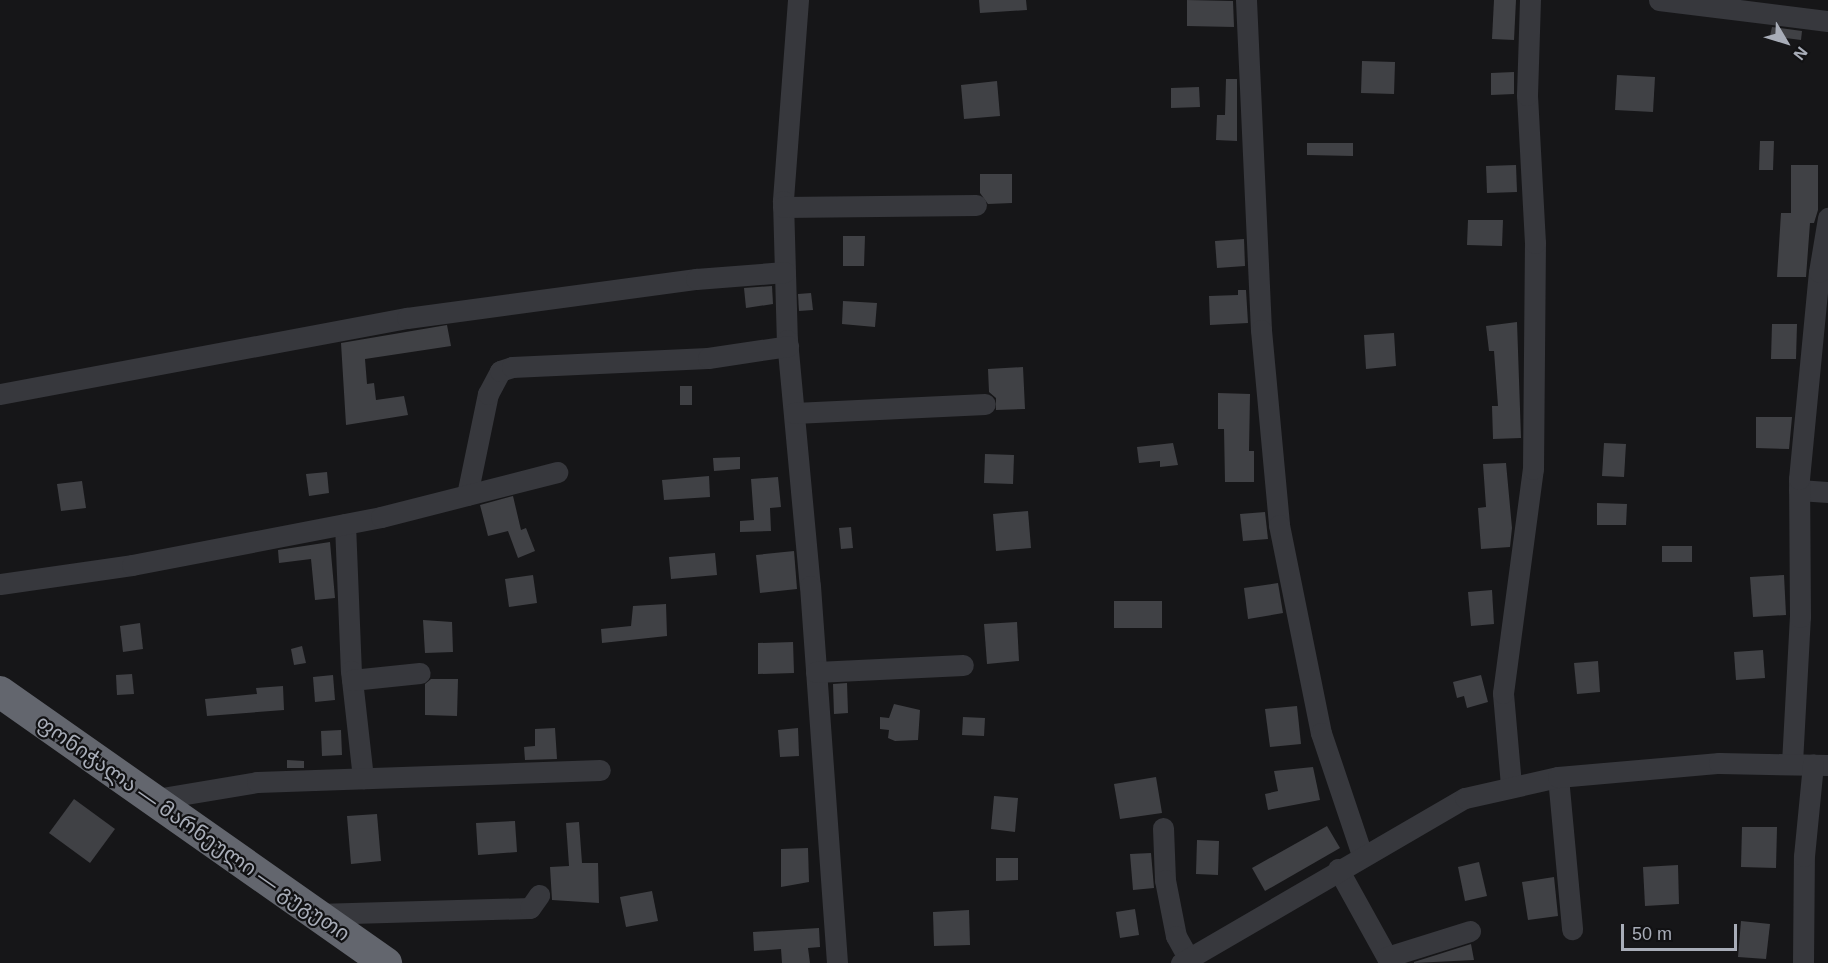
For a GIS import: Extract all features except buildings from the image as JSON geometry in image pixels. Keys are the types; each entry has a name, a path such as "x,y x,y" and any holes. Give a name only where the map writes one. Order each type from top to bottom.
{"highway":[{"name":"ფონიჭალა — მარნეული — გუგუთი","path":"0,692 150,800 386,963"}],"street":[{"path":"798,0 783,207 785,272 788,346 816,672 837,963"},
{"path":"1246,0 1261,330 1279,525 1321,733 1362,855"},
{"path":"1511,785 1503,693 1533,469 1535,243 1527,95 1530,0"},
{"path":"1659,0 1828,21"},
{"path":"783,207 976,205"},
{"path":"1803,963 1804,856 1811,764 1800,617 1799,490 1818,283 1828,218"},
{"path":"0,394 407,318 696,279 785,272"},
{"path":"467,495 488,394 500,371 512,366 708,358 788,346"},
{"path":"794,413 985,404"},
{"path":"0,584 132,565 345,524 557,472"},
{"path":"1799,490 1828,492"},
{"path":"345,524 352,680 363,778"},
{"path":"816,672 963,665"},
{"path":"352,680 420,673"},
{"path":"1163,828 1165,880 1176,936 1187,962 1338,869 1465,798 1511,785 1558,777 1719,763 1811,764"},
{"path":"150,800 257,782 600,770"},
{"path":"1558,777 1572,929"},
{"path":"1338,869 1388,960 1470,931"},
{"path":"316,914 530,908 539,895"}]}
